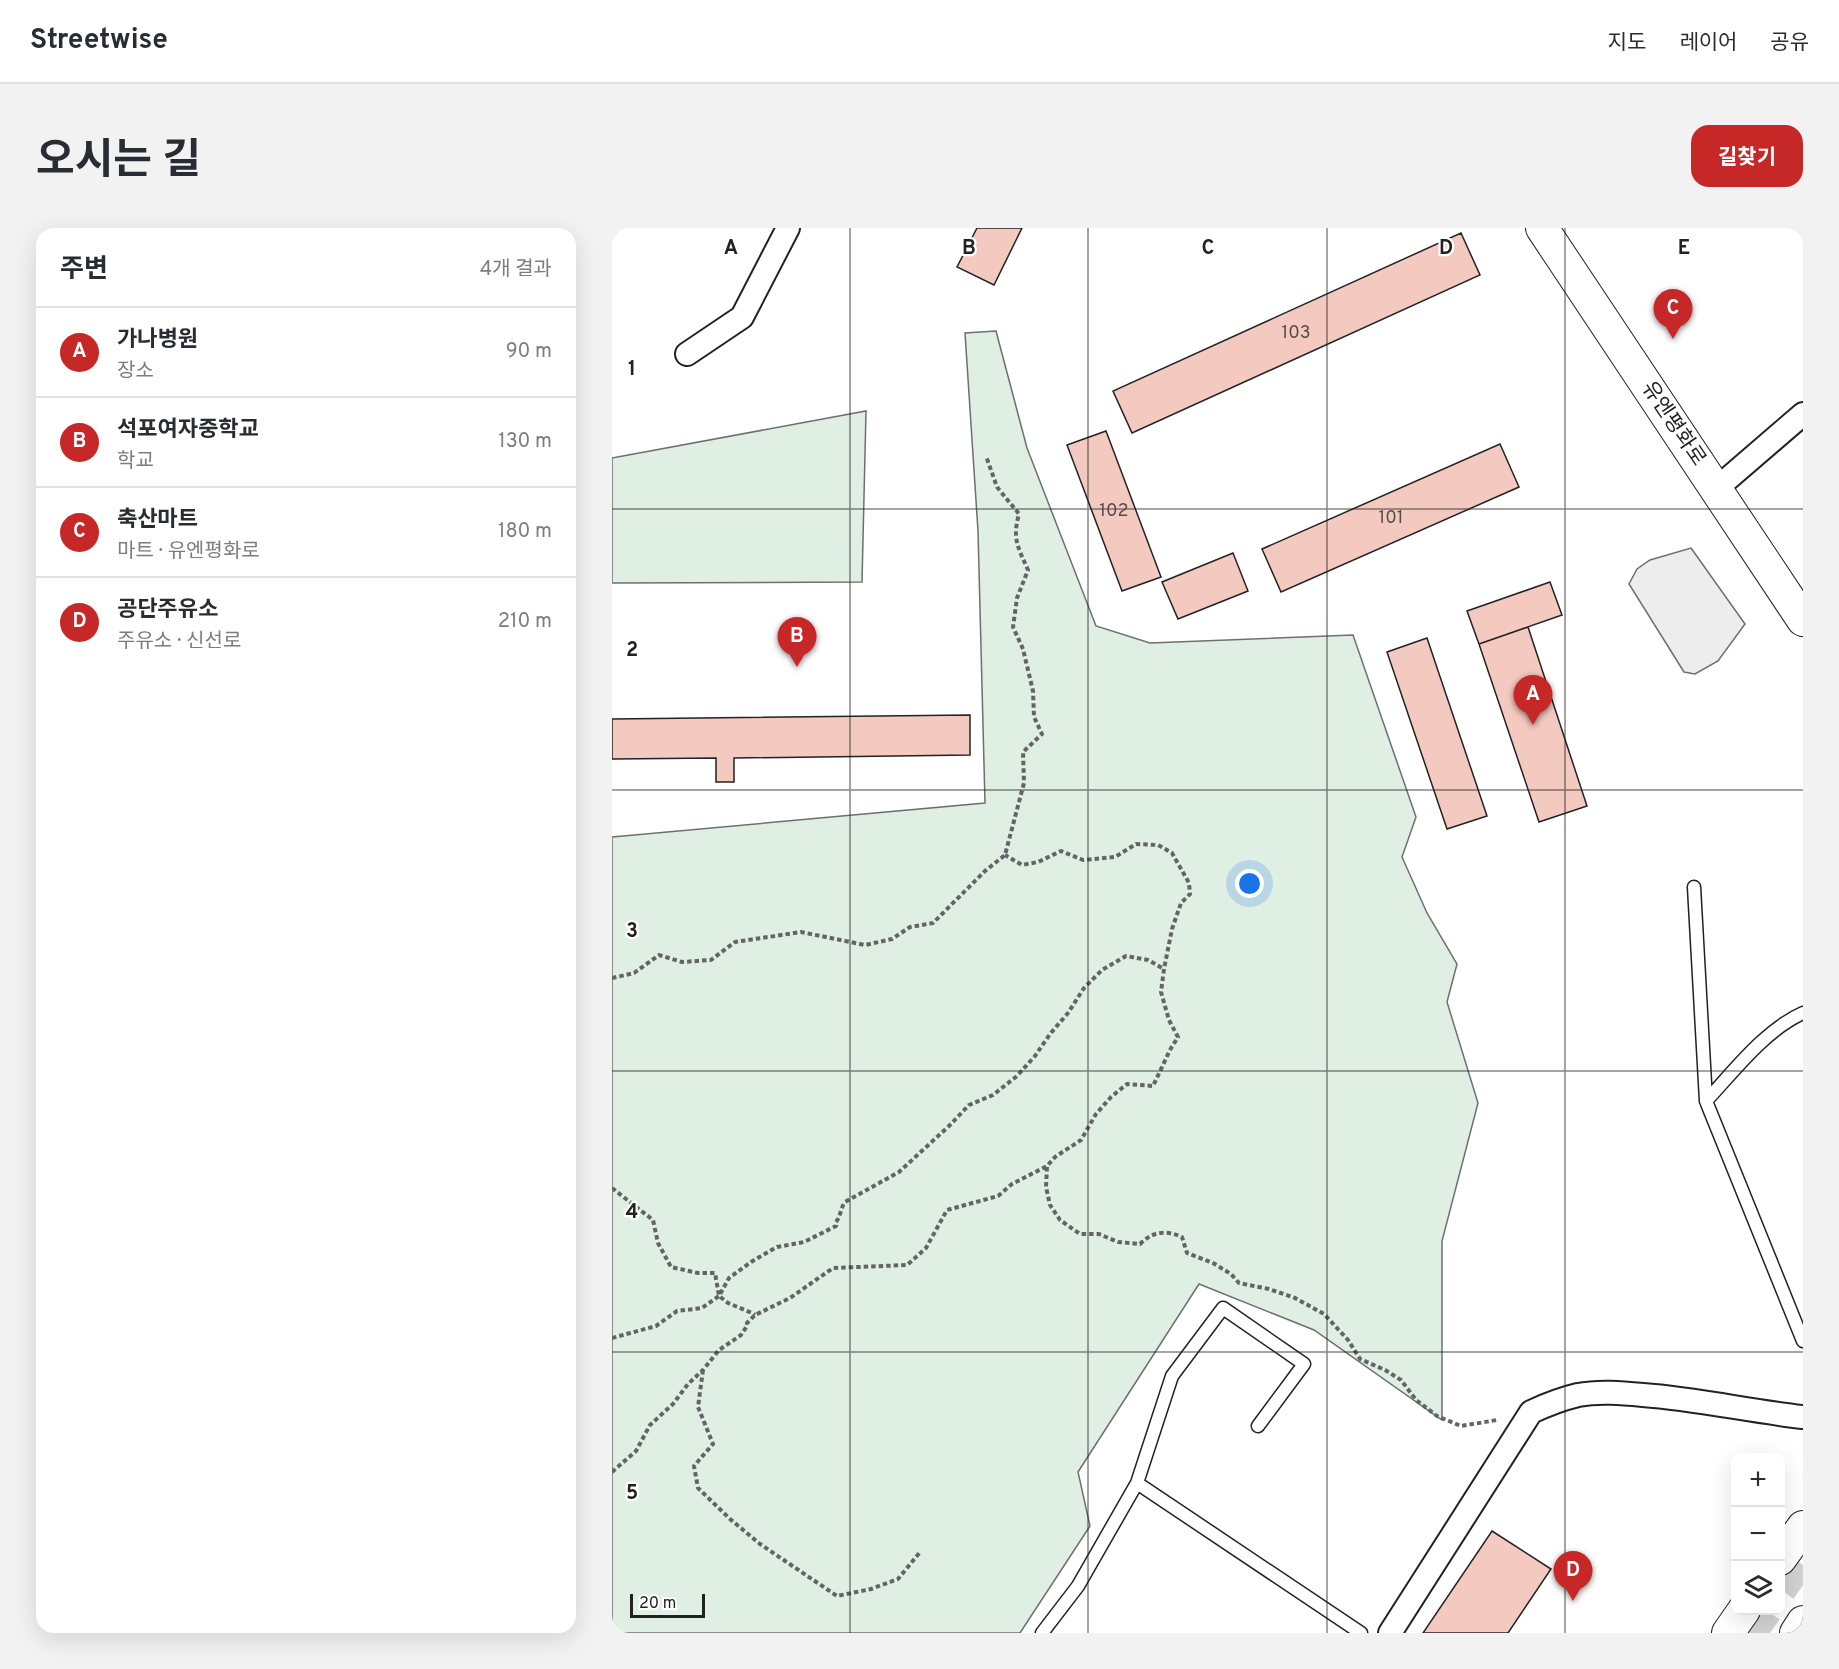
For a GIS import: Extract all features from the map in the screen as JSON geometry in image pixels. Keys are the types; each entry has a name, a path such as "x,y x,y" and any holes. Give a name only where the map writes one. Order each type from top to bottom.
{"main road":[{"name":"유엔평화로","path":"1542,228 1803,620"},
{"path":"1785,1552 1803,1527"},
{"path":"1728,1633 1741,1615"},
{"path":"1796,1633 1803,1622"}],"street":[{"path":"687,354 742,317 788,228"},
{"path":"1716,489 1803,414"},
{"path":"1390,1633 1531,1412 1552,1402 1581,1395 1617,1393 1672,1397 1803,1417"}],"lane":[{"path":"1694,887 1706,1101 1803,1341"},
{"path":"1706,1101 1766,1039 1803,1013"},
{"path":"1042,1633 1078,1586 1137,1483 1172,1376 1223,1308 1304,1364 1258,1426"},
{"path":"1137,1483 1361,1633"}],"path":[{"path":"612,978 634,973 659,955 682,962 711,960 735,942 801,932 866,945 892,939 910,927 933,924 985,871 1005,855 1024,783 1023,753 1042,734 1034,717 1033,691 1023,649 1013,627 1017,598 1028,570 1014,531 1019,514 997,487 986,456"},
{"path":"612,1472 636,1451 650,1425 673,1404 719,1350 741,1335 747,1323 755,1316 790,1298 833,1268 907,1265 926,1248 947,1210 998,1196 1012,1184 1047,1166 1055,1157 1081,1140 1111,1097 1127,1084 1153,1086 1178,1037 1169,1020 1161,992 1172,929 1181,903 1190,894 1189,883 1172,853 1158,846 1136,844 1115,857 1083,860 1061,851 1038,862 1022,865 1005,855"},
{"path":"612,1338 656,1326 677,1311 702,1308 719,1296 729,1278 751,1262 777,1247 804,1242 836,1226 845,1202 899,1172 969,1105 993,1095 1017,1076 1068,1013 1084,988 1102,970 1126,956 1148,960 1164,969"},
{"path":"1047,1166 1046,1187 1050,1205 1060,1220 1080,1234 1099,1234 1118,1242 1140,1244 1148,1236 1169,1232 1182,1237 1187,1253 1212,1263 1231,1274 1239,1283 1269,1289 1295,1298 1324,1314 1347,1340 1359,1359 1401,1380 1416,1400 1437,1416 1461,1426 1531,1412"},
{"path":"612,1188 653,1220 658,1243 672,1267 698,1273 715,1273 719,1296 728,1303 752,1312 755,1316"},
{"path":"703,1370 698,1407 713,1443 694,1466 698,1488 760,1544 837,1596 871,1589 898,1579 921,1551"}],"green space":[{"path":"996,331 1027,448 1096,626 1150,643 1353,635 1416,817 1402,857 1427,913 1457,964 1447,1002 1478,1103 1442,1241 1442,1420 1314,1330 1199,1284 1078,1472 1090,1526 1020,1633 612,1633 612,837 985,803 978,531 965,333"},
{"path":"866,411 862,582 612,583 612,458"}],"shaded area":[{"path":"1691,548 1745,624 1718,661 1695,674 1684,672 1629,584 1637,569 1650,560"}],"building":[{"path":"977,228 1022,228 994,285 957,267"},
{"path":"1461,233 1480,275 1132,433 1113,391"},
{"path":"1106,431 1161,577 1122,591 1067,445"},
{"path":"1500,444 1519,487 1281,592 1262,549"},
{"path":"1233,553 1248,591 1178,619 1162,582"},
{"path":"1550,582 1562,615 1479,644 1467,611"},
{"path":"1528,627 1587,806 1539,822 1479,644"},
{"path":"1427,638 1487,816 1447,829 1387,652"},
{"path":"970,715 970,755 734,758 734,782 716,782 716,758 612,759 612,719"},
{"path":"1492,1531 1551,1569 1508,1633 1423,1633"}],"tunnel":[{"path":"1785,1582 1803,1557"},
{"path":"1750,1633 1763,1615"}],"place":[{"name":"축산마트","path":"1673,339"},
{"name":"석포여자중학교","path":"797,667"},
{"name":"가나병원","path":"1533,725"},
{"name":"공단주유소","path":"1573,1601"}]}
